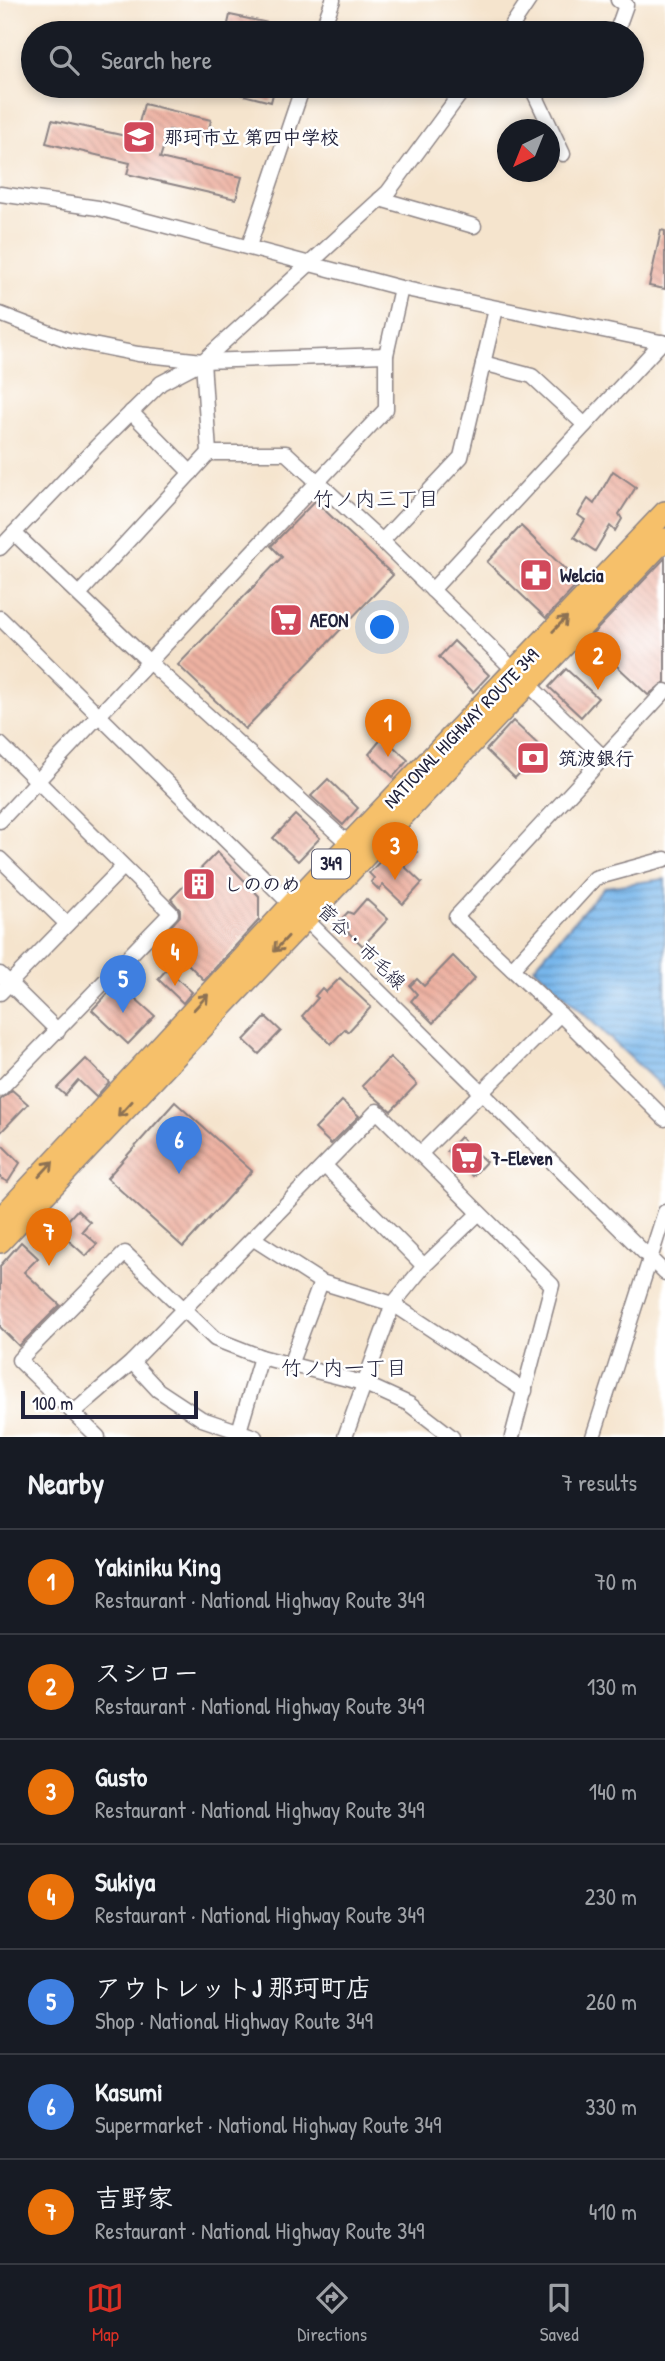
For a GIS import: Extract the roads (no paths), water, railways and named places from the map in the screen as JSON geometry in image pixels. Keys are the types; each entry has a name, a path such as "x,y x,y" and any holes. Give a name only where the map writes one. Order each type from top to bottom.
{"highway":[{"name":"NATIONAL HIGHWAY ROUTE 349","path":"0,1219 522,677 665,512"},
{"name":"NATIONAL HIGHWAY ROUTE 349","path":"0,1242 299,911 350,845 665,539"}],"street":[{"path":"325,21 333,0"},
{"path":"515,21 529,0"},
{"path":"618,0 626,5 620,21"},
{"path":"249,246 299,98"},
{"path":"0,548 162,383 203,361 380,199 457,98"},
{"path":"537,98 563,155"},
{"path":"0,194 98,208 312,262 401,289 663,342"},
{"path":"380,199 474,226"},
{"path":"0,821 34,788 36,780 97,713 386,409 386,355 401,289"},
{"path":"382,541 461,457 496,309"},
{"path":"0,314 68,340 138,354 203,361 386,355"},
{"path":"432,590 663,342"},
{"path":"79,594 209,453 203,361"},
{"path":"483,363 532,376 585,425"},
{"path":"131,412 191,473"},
{"path":"209,453 286,453 382,541 602,756"},
{"path":"14,533 147,660 350,845"},
{"name":"菅谷・市毛線","path":"0,618 484,1091 665,1273"},
{"path":"663,699 602,756 456,917 560,1014 665,1119"},
{"path":"0,744 171,913 0,1089"},
{"path":"0,859 67,924"},
{"path":"512,969 595,878 665,859"},
{"path":"58,1031 3,983 124,867"},
{"path":"420,1154 560,1014"},
{"path":"73,1413 131,1362 377,1111 552,1285 512,1437"},
{"path":"325,1166 424,1266"},
{"path":"593,1437 625,1329 652,1259 665,1212"},
{"path":"345,1437 362,1383 393,1304 424,1266 478,1213"},
{"path":"254,1239 321,1282 393,1304 525,1391"},
{"path":"98,1437 19,1360 125,1253 215,1339 261,1357 362,1383 410,1404 447,1435"},
{"path":"291,1363 321,1282"},
{"path":"239,1431 261,1357"},
{"path":"131,1362 158,1390 202,1419 255,1437"}],"water":[{"path":"665,879 665,1090 534,967 604,887"}],"place":[{"name":"那珂市立 第四中学校","path":"139,137"},
{"name":"Welcia","path":"536,575"},
{"name":"AEON","path":"286,620"},
{"name":"スシロー","path":"598,690"},
{"name":"Yakiniku King","path":"388,757"},
{"name":"筑波銀行","path":"533,758"},
{"name":"Gusto","path":"395,880"},
{"name":"しののめ","path":"199,884"},
{"name":"Sukiya","path":"175,986"},
{"name":"アウトレットJ 那珂町店","path":"123,1013"},
{"name":"7-Eleven","path":"467,1158"},
{"name":"Kasumi","path":"179,1174"},
{"name":"吉野家","path":"49,1266"}],"district":[{"name":"竹ノ内三丁目","path":"376,499"},
{"name":"竹ノ内一丁目","path":"344,1368"}]}
